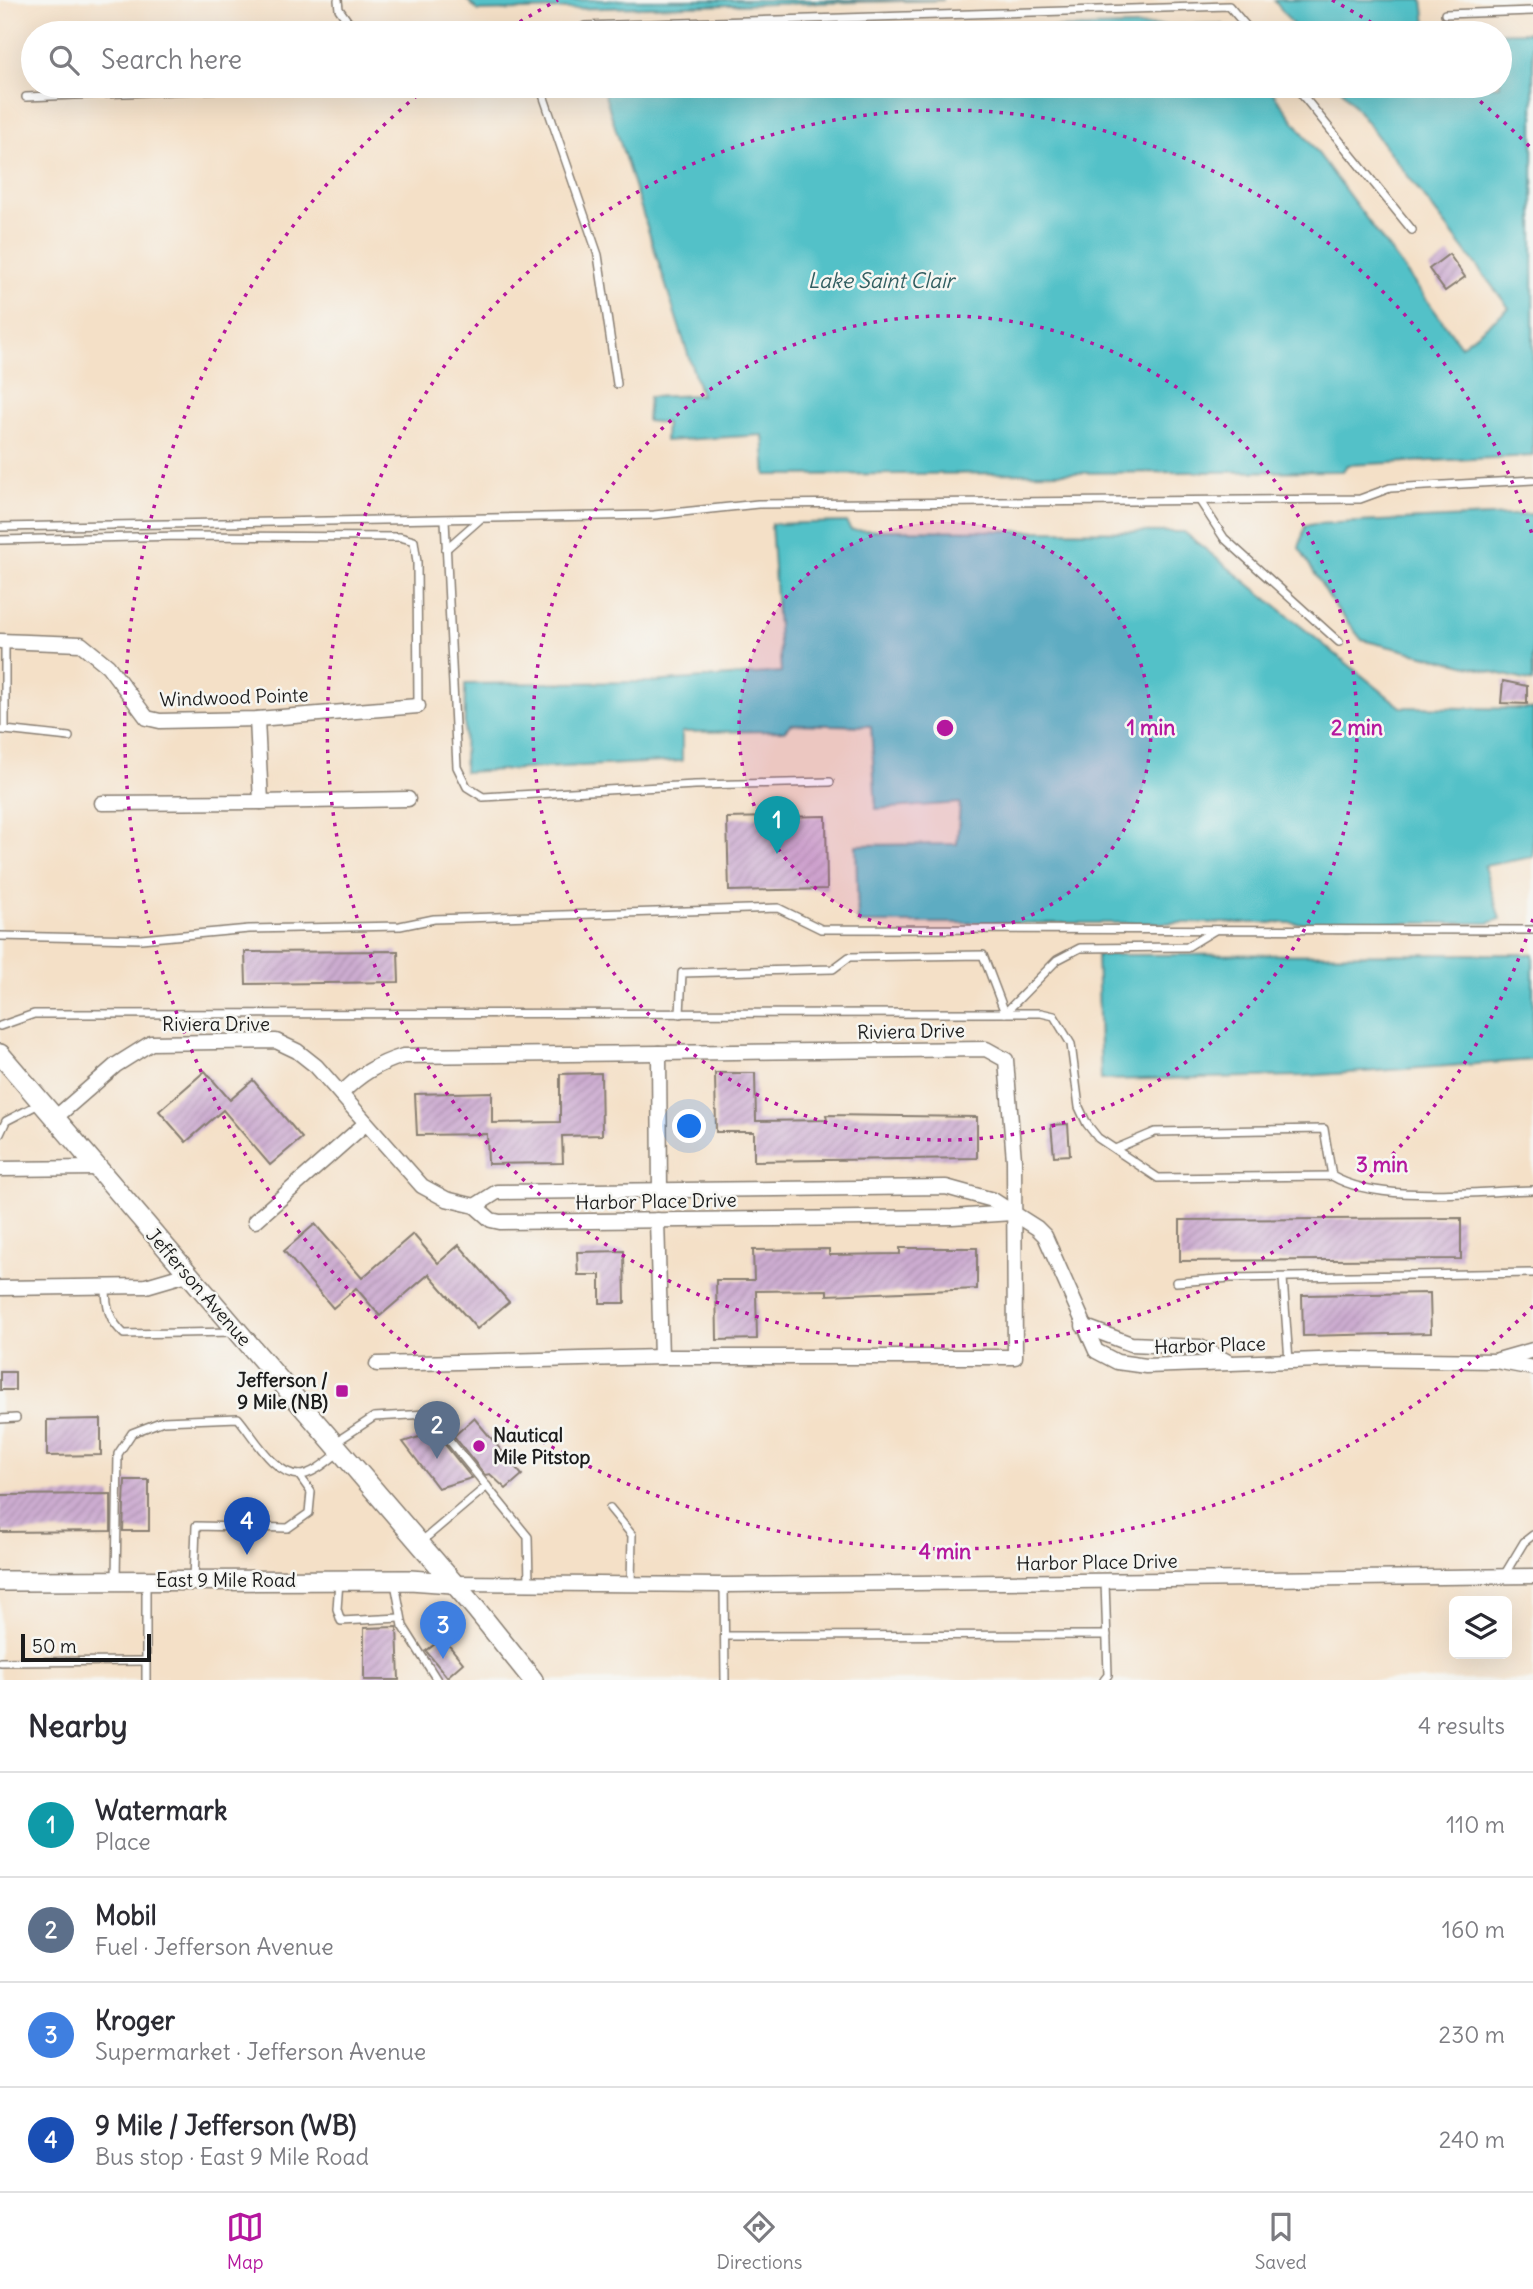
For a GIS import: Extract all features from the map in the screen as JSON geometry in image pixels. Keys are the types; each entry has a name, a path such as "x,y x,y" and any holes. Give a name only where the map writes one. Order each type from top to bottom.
{"main road":[{"name":"Jefferson Avenue","path":"0,1054 452,1583 530,1679"},
{"name":"East 9 Mile Road","path":"0,1581 394,1580 452,1583"}],"street":[{"name":"Windwood Pointe","path":"2,642 81,644 108,666 146,718 160,721 257,719 418,706"},
{"path":"257,719 261,802"},
{"path":"102,803 408,799"},
{"name":"Riviera Drive","path":"55,1118 116,1065 151,1043 276,1041 297,1051 316,1066 365,1124 430,1192 475,1206"},
{"name":"Riviera Drive","path":"341,1094 357,1077 382,1063 403,1056 986,1049 996,1052 1006,1060 1014,1160 1012,1213 1015,1357 661,1357 377,1364"},
{"path":"659,1053 660,1192"},
{"path":"255,1221 365,1124"},
{"path":"0,1169 97,1168"},
{"path":"475,1206 497,1192 946,1187 993,1200 1045,1236 1096,1351 1135,1373 1167,1375 1205,1372 1230,1363"},
{"name":"Harbor Place Drive","path":"475,1206 491,1220 500,1222 952,1217 1012,1213"},
{"path":"657,1220 661,1357"},
{"path":"0,1288 146,1286 187,1274"},
{"path":"1083,1326 1130,1344 1200,1347 1230,1363"},
{"path":"1177,1345 1178,1366"},
{"name":"Harbor Place","path":"1496,1361 1533,1350"},
{"name":"Harbor Place","path":"1117,1362 1132,1366 1178,1366 1289,1361 1496,1361 1533,1368"},
{"name":"Harbor Place Drive","path":"452,1583 724,1585 1533,1576"}],"lane":[{"path":"338,0 339,9 348,21"},
{"path":"746,21 1229,6 1242,21"},
{"path":"1445,14 1533,11"},
{"path":"544,98 598,255 617,384"},
{"path":"1305,98 1412,230"},
{"path":"0,527 654,515 758,504 1360,499 1390,488 1533,480"},
{"path":"1200,501 1224,538 1339,642"},
{"path":"445,520 457,767 467,787 484,797 695,785 830,782"},
{"path":"446,549 479,520"},
{"path":"0,540 182,536 400,537 414,541 417,562 418,706"},
{"path":"2,642 2,730 69,737"},
{"path":"0,936 141,939 249,929 400,926 434,919 778,908 821,929 1533,930"},
{"path":"1005,1013 1057,960 1080,948 1187,947 1216,930"},
{"path":"680,1014 682,973 833,969 849,957 983,955 1005,1013"},
{"path":"0,1026 34,1014 1041,1013 1054,1016 1072,1044 1079,1107 1098,1138 1158,1178 1332,1176 1346,1184 1375,1192 1533,1189"},
{"path":"0,1134 6,1121 41,1103"},
{"path":"1115,1149 1155,1132 1324,1129 1332,1176"},
{"path":"1176,1282 1231,1278 1533,1273"},
{"path":"1283,1278 1289,1361"},
{"path":"106,1287 106,1307 114,1324 124,1334 237,1332"},
{"path":"299,1475 316,1469 336,1448 374,1417 428,1414 528,1537 529,1583"},
{"path":"0,1419 16,1418"},
{"path":"116,1580 118,1454 132,1433 163,1421 238,1418 280,1468 299,1475 311,1492 309,1513 288,1528 195,1526 194,1580"},
{"path":"418,1544 487,1486"},
{"path":"610,1508 632,1535 631,1584"},
{"path":"1503,1577 1524,1542 1533,1535"},
{"path":"339,1580 337,1609 341,1621 400,1618"},
{"path":"394,1580 400,1618 410,1639 437,1680"},
{"path":"146,1581 146,1680"},
{"path":"1104,1680 1108,1675 1105,1581"},
{"path":"724,1585 725,1680"},
{"path":"725,1636 1107,1635"},
{"path":"0,1662 146,1661"}],"water":[{"path":"467,0 943,0 478,11"},
{"path":"1274,0 1423,0 1426,21 1290,21"},
{"name":"Lake Saint Clair","path":"1512,32 1533,32 1533,456 1347,465 1343,471 766,475 763,435 665,441 666,423 647,421 649,397 701,395 606,98 1277,98 1461,346 1509,308 1348,98 1512,98"},
{"path":"1533,514 1533,682 1362,640 1334,605 1299,548 1305,526 1314,524"},
{"path":"846,522 851,530 1184,532 1401,707 1533,709 1533,857 1484,866 1500,919 1489,923 858,923 856,845 957,844 960,803 876,809 871,726 791,724 784,731 682,732 682,761 464,772 465,684 652,682 781,672 771,524"},
{"path":"1533,954 1533,1060 1305,1076 1101,1080 1097,955"}],"building":[{"path":"1449,254 1465,277 1445,291 1429,269"},
{"path":"1503,681 1527,686 1527,704 1501,703"},
{"path":"826,816 827,889 729,891 727,818"},
{"path":"398,951 399,982 246,984 245,952"},
{"path":"205,1071 230,1100 253,1080 302,1138 270,1165 223,1110 186,1142 159,1111"},
{"path":"601,1073 602,1135 562,1136 563,1163 488,1164 487,1134 417,1135 415,1094 492,1092 492,1123 560,1122 560,1074"},
{"path":"715,1073 755,1073 756,1121 827,1120 826,1115 977,1117 977,1158 754,1161 754,1132 716,1132"},
{"path":"1068,1124 1070,1155 1054,1156 1051,1125"},
{"path":"1461,1218 1461,1259 1180,1261 1180,1220"},
{"path":"315,1224 362,1278 413,1234 438,1263 459,1245 509,1302 477,1329 429,1274 380,1316 356,1288 333,1308 284,1251"},
{"path":"900,1248 977,1248 977,1289 827,1295 827,1290 756,1291 757,1339 717,1340 716,1280 754,1280 753,1250 829,1249 829,1255 900,1254"},
{"path":"624,1251 625,1303 600,1303 600,1275 578,1275 577,1252"},
{"path":"1430,1293 1431,1333 1303,1336 1302,1295"},
{"path":"0,1372 15,1372 15,1390 0,1390"},
{"path":"474,1418 522,1475 506,1489 490,1474 485,1475 454,1436"},
{"path":"101,1419 101,1455 47,1456 47,1420"},
{"path":"435,1432 472,1478 438,1488 403,1442"},
{"path":"125,1480 149,1480 149,1531 123,1531"},
{"path":"111,1494 111,1531 0,1532 0,1495"},
{"path":"397,1627 399,1680 364,1680 364,1628"},
{"path":"443,1638 463,1663 447,1677 426,1651"}],"place":[{"name":"Watermark","path":"777,854"},
{"name":"Jefferson / 9 Mile (NB)","path":"342,1391"},
{"name":"Nautical Mile Pitstop","path":"479,1446"},
{"name":"Mobil","path":"437,1459"},
{"name":"9 Mile / Jefferson (WB)","path":"247,1555"},
{"name":"Kroger","path":"443,1659"}]}
